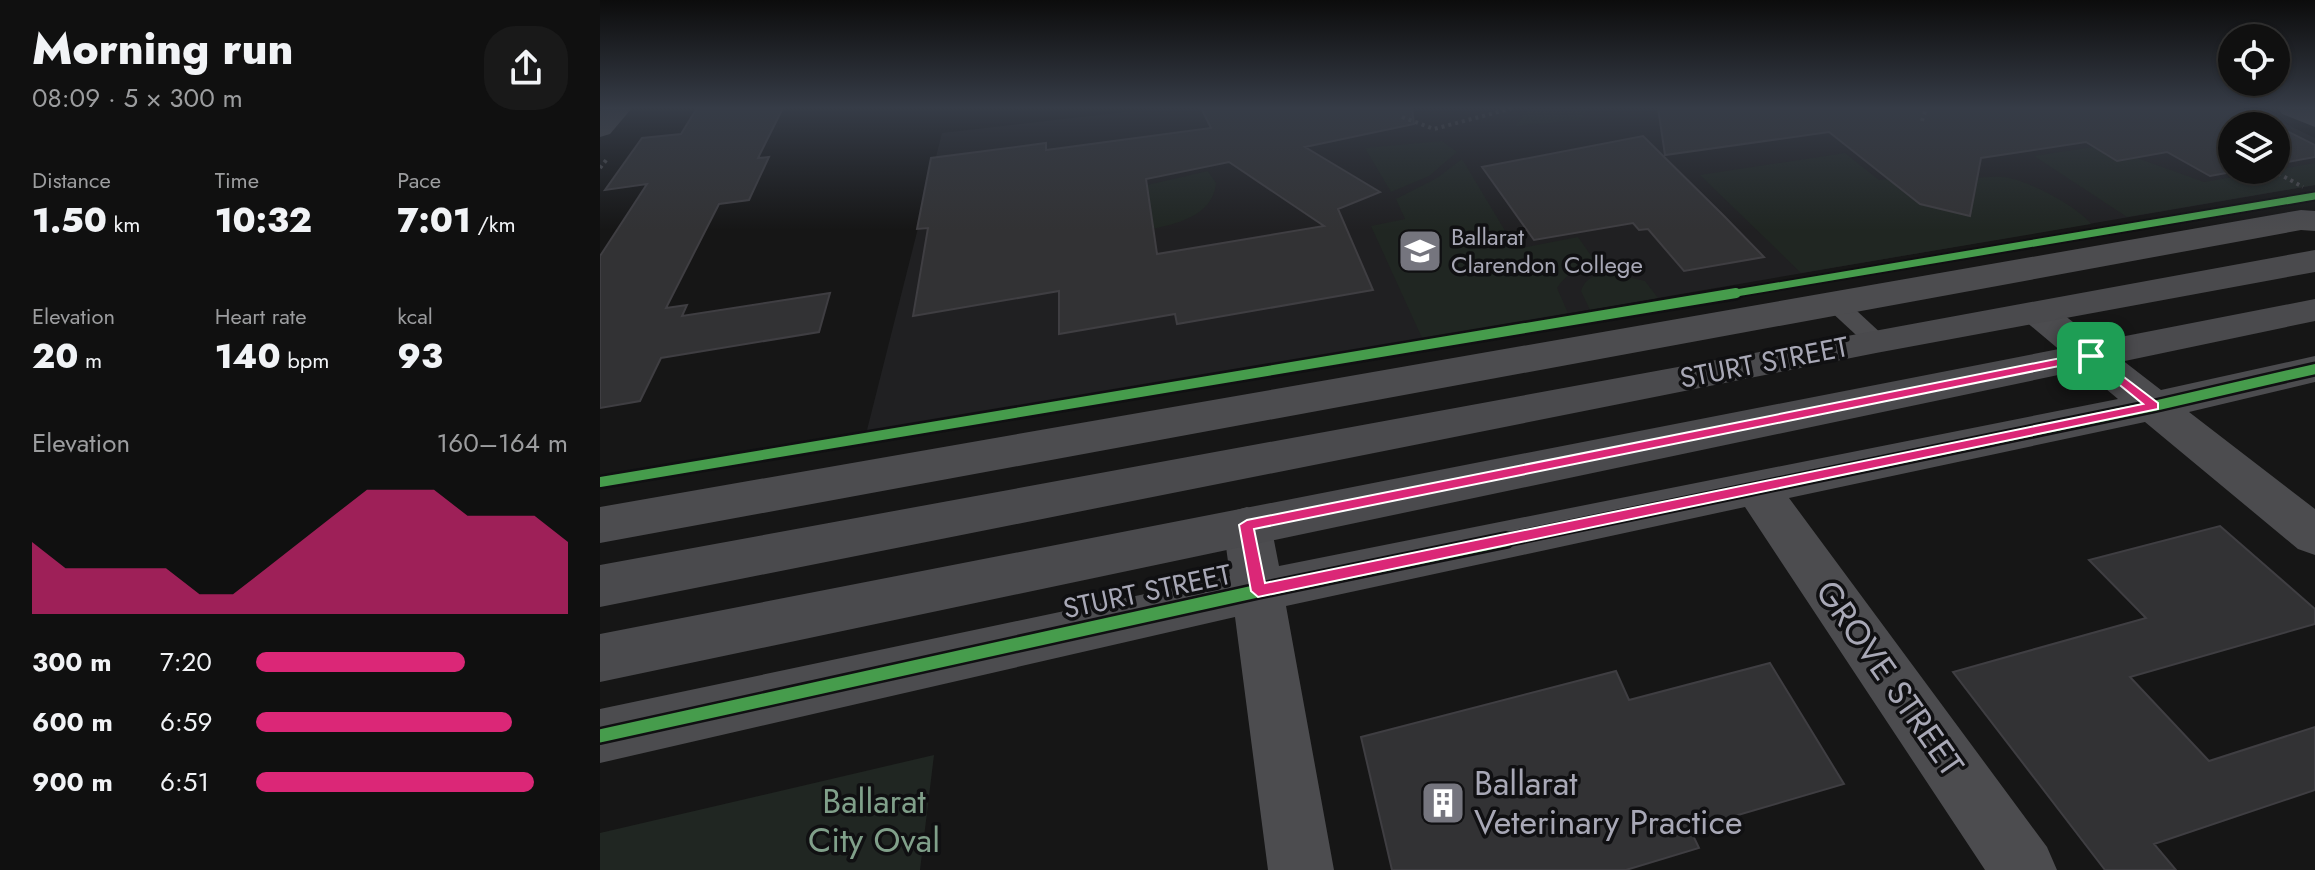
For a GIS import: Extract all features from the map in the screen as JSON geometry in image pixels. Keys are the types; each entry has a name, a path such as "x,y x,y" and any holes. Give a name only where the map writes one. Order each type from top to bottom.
{"main road":[{"name":"STURT STREET","path":"600,586 1876,341 2315,261"},
{"name":"STURT STREET","path":"600,658 2315,310"}],"street":[{"name":"STURT STREET","path":"600,525 2301,220 2307,210"},
{"path":"2038,313 2315,536"},
{"name":"STURT STREET","path":"600,736 1258,591 2154,406 2315,369"},
{"name":"GROVE STREET","path":"1756,487 2024,870"},
{"path":"1247,525 1301,870"}],"lane":[{"path":"1836,304 1876,341"}],"path":[{"path":"2290,180 2315,194 2307,210"}],"shaded area":[{"name":"Ballarat Clarendon College","path":"938,149 2218,149 2218,184 2290,184 2290,149 2315,149 2315,185 866,434"}],"green space":[{"path":"1365,149 1452,149 1457,152 1429,176 1391,192"},
{"path":"2096,149 2117,161 2137,158 2204,182 2218,180 2218,184 2290,184 2290,167 2315,163 2315,185 2127,217 2034,156"},
{"path":"1845,153 1879,180 1888,179 1921,204 1962,214 1951,180 2002,177 2050,194 2075,209 2091,224 1801,273 1700,175"},
{"path":"1462,159 1516,249 1578,237 1597,264 1574,272 1557,288 1568,313 1422,338 1371,226 1405,219 1396,199 1437,178"},
{"path":"1208,171 1216,183 1208,204 1191,217 1159,228 1148,230 1126,190"},
{"path":"1609,273 1645,281 1658,298 1590,310 1581,291 1583,286 1592,278"},
{"name":"Ballarat City Oval","path":"934,755 920,870 600,870 600,833"}],"building":[{"path":"634,149 763,149 758,158 769,157 749,200 719,204 666,308 687,305 682,316 830,293 819,332 661,358 640,401 600,408 600,256 647,184 605,190"},
{"path":"1003,149 1308,149 1380,192 1338,209 1373,290 1177,324 1175,314 1059,334 1059,291 913,316 928,228 917,229 931,158","holes":["1229,162 1324,226 1157,254 1146,179"]},
{"path":"1578,149 1656,149 1764,257 1684,271 1648,229 1639,230 1633,223 1534,240 1482,167"},
{"path":"1664,149 1711,149 1665,155"},
{"path":"1850,149 2043,149 1981,158 1970,216 1920,204"},
{"path":"2097,149 2218,149 2218,175 2210,176 2167,152 2117,161"},
{"path":"2290,149 2315,149 2315,157 2290,161"},
{"path":"2220,526 2315,609 2315,624 2130,677 2209,761 2315,727 2315,790 2154,844 2176,870 2105,870 1953,672 2146,618 2089,560"},
{"path":"1770,663 1844,784 1690,829 1699,848 1626,870 1392,870 1361,737 1616,671 1629,700"}],"cycle path":[{"path":"600,482 2315,196"},
{"path":"600,736 1258,591 2154,406 2315,369"}],"place":[{"name":"Ballarat Clarendon College","path":"1420,251"},
{"name":"Ballarat Veterinary Practice","path":"1443,803"}],"route":[{"path":"2091,356 2154,406 1258,591 1247,525 2091,356"}]}
